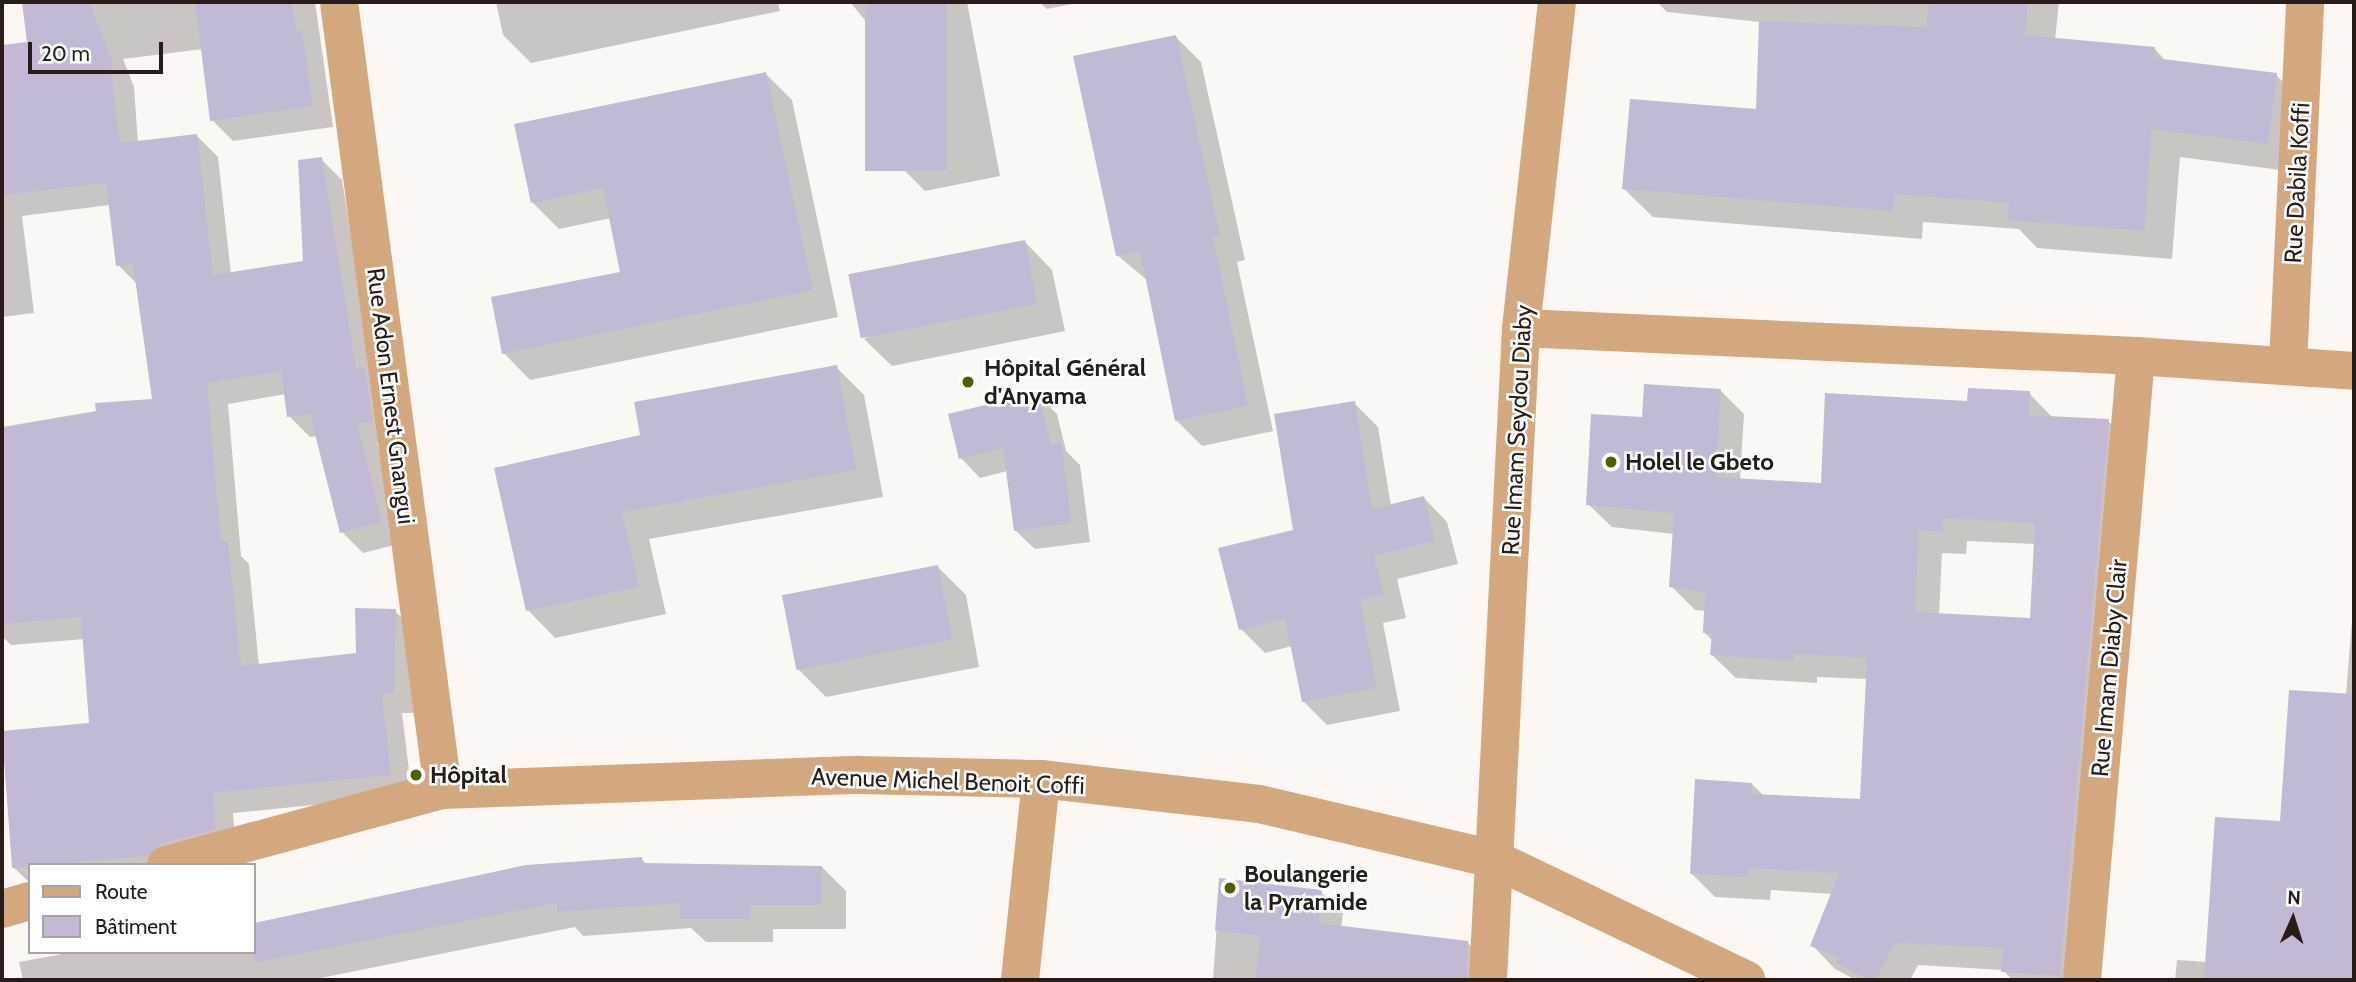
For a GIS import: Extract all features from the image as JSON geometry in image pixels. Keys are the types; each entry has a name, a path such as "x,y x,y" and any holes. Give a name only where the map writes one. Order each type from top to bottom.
{"street":[{"name":"Rue Adon Ernest Gnangui","path":"339,2 443,790"},
{"name":"Rue Imam Seydou Diaby","path":"1488,980 1521,328 1557,2"},
{"name":"Rue Dabila Koffi","path":"2288,365 2305,2"},
{"path":"1521,328 2136,356 2354,371"},
{"name":"Rue Imam Diaby Clair","path":"2082,980 2136,356"},
{"name":"Avenue Michel Benoit Coffi","path":"173,863 443,790 859,775 1041,779 1259,804 1494,859 1747,980"},
{"path":"1020,980 1041,779"},
{"path":"2,909 28,902"}],"building":[{"path":"22,2 86,2 91,6 114,66 110,67 120,143 197,134 213,275 303,261 298,160 322,157 356,369 365,368 373,423 357,422 382,522 340,533 310,414 287,417 281,371 207,383 221,542 228,541 241,666 356,653 355,608 396,609 394,693 382,693 391,775 213,793 216,829 160,844 147,856 68,863 28,863 28,867 12,868 2,731 89,723 81,617 2,624 2,428 96,412 95,403 152,399 133,264 116,266 106,183 2,195 2,45 27,42"},
{"path":"195,2 292,2 296,32 302,31 313,106 210,121"},
{"path":"865,2 946,2 946,171 865,171"},
{"path":"1929,2 2028,2 2025,35 2155,47 2154,58 2277,73 2268,144 2152,129 2144,231 2007,220 2009,203 1895,194 1893,211 1622,189 1630,99 1756,109 1759,21 1926,27"},
{"path":"1176,35 1220,235 1213,236 1248,406 1175,421 1140,251 1116,256 1073,56"},
{"path":"766,72 813,290 502,354 491,297 620,272 603,188 531,203 514,124"},
{"path":"1025,240 1037,304 861,338 848,274"},
{"path":"837,365 856,470 622,512 639,587 526,611 494,468 640,435 634,402"},
{"path":"1644,384 1721,389 1716,477 1821,483 1825,393 1967,401 1968,388 2030,391 2029,415 2109,419 2060,976 2001,972 2003,948 1894,943 1876,980 1871,980 1836,963 1839,957 1810,946 1839,873 1748,868 1747,877 1690,874 1695,779 1752,783 1752,794 1860,799 1867,658 1794,654 1794,661 1710,655 1712,633 1703,633 1705,592 1669,587 1674,513 1586,505 1591,414 1642,417","holes":["1944,518 2035,523 2030,618 1915,612 1919,530 1943,532"]},
{"path":"1038,392 1051,445 1061,443 1072,523 1014,531 1003,448 959,459 948,414"},
{"path":"1355,401 1372,509 1424,496 1435,541 1374,556 1384,594 1360,600 1377,688 1302,702 1285,619 1239,630 1218,548 1293,530 1274,414"},
{"path":"938,565 953,640 796,670 782,595"},
{"path":"2289,690 2354,694 2354,980 2204,980 2215,817 2280,821"},
{"path":"642,857 643,863 822,866 822,905 750,905 750,919 680,919 680,903 557,912 557,903 254,963 256,923 526,865"},
{"path":"1219,878 1322,890 1318,923 1468,941 1466,980 1255,980 1260,935 1215,931"}],"place":[{"name":"Hôpital Général d'Anyama","path":"968,382"},
{"name":"Holel le Gbeto","path":"1611,462"},
{"name":"Hôpital","path":"416,775"},
{"name":"Boulangerie la Pyramide","path":"1230,888"}]}
